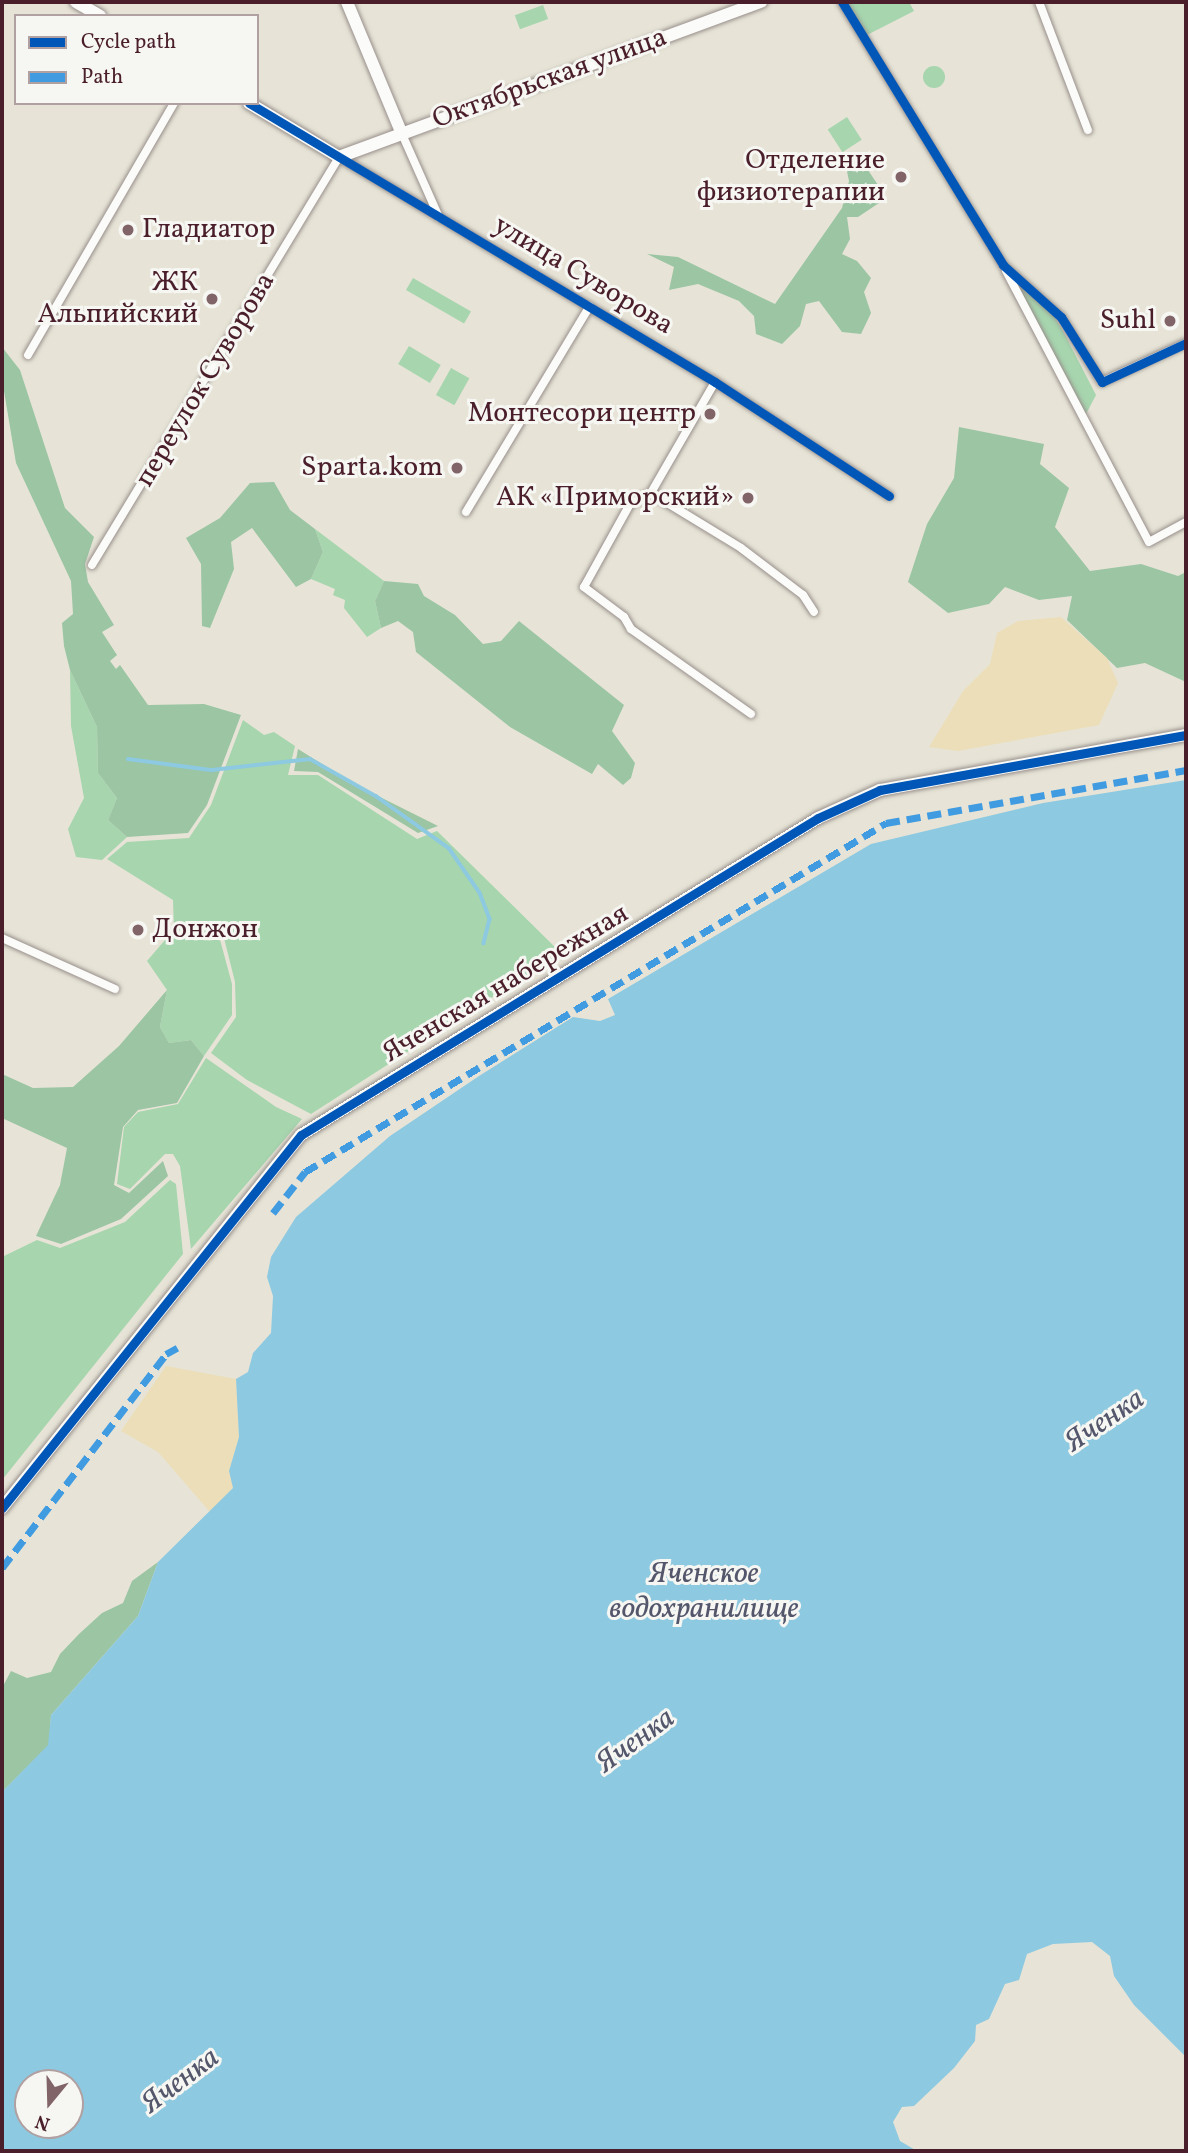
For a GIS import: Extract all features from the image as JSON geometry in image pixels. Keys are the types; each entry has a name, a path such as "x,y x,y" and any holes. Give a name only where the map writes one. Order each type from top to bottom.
{"street":[{"path":"76,2 97,14"},
{"path":"347,2 439,217"},
{"name":"Октябрьская улица","path":"339,157 761,2"},
{"path":"842,2 1003,265 1149,542 1186,522"},
{"path":"1039,2 1088,130"},
{"path":"28,355 173,105"},
{"name":"улица Суворова","path":"252,105 715,382 889,496"},
{"name":"переулок Суворова","path":"92,565 339,157"},
{"path":"1003,265 1070,328 1102,382 1186,343"},
{"path":"466,512 590,306"},
{"path":"715,382 651,493 630,504 584,587 624,617 631,629 751,714"},
{"path":"651,493 741,548 803,595 814,612"},
{"name":"Яченская набережная","path":"2,1508 301,1135 818,818 880,790 1186,735"},
{"path":"2,938 116,989"}],"green space":[{"path":"846,2 909,2 914,11 867,35"},
{"path":"543,5 548,19 520,29 515,15"},
{"path":"934,66 942,69 945,77 942,85 934,88 926,85 923,77 926,69"},
{"path":"847,117 862,140 842,152 828,130"},
{"path":"844,157 864,164 882,191 882,201 858,217 847,217 850,239 842,254 857,261 871,278 864,292 871,313 861,334 842,332 819,301 806,304 800,326 782,344 756,334 754,316 739,301 698,284 669,290 674,267 647,254 678,257 775,304 842,208 849,181"},
{"path":"413,278 471,312 464,324 406,290"},
{"path":"1014,280 1053,315 1063,331 1096,395 1086,414"},
{"path":"409,346 441,365 430,383 398,364"},
{"path":"2,347 20,370 65,508 94,537 85,564 88,582 114,625 102,632 117,655 110,661 116,669 120,665 148,705 204,704 241,715 207,805 188,833 127,837 108,820 117,798 98,773 97,727 70,670 64,646 62,623 73,614 71,581 16,463 2,379"},
{"path":"451,368 469,378 454,405 436,395"},
{"path":"959,427 1044,444 1040,464 1069,488 1055,527 1090,571 1141,564 1178,576 1186,572 1186,682 1145,663 1117,668 1067,620 1072,596 1039,600 1005,587 989,604 948,613 908,582 927,524 954,478"},
{"path":"274,482 290,510 315,529 323,552 311,579 296,587 252,528 231,542 234,569 210,628 202,626 201,564 186,538 220,518 250,483"},
{"path":"315,529 384,581 375,601 381,628 367,637 344,608 345,600 333,595 335,589 311,579 323,552"},
{"path":"384,581 418,584 424,596 455,615 483,644 501,641 519,621 624,705 612,731 635,763 631,778 623,785 598,764 592,774 510,727 416,652 413,632 398,621 381,628 375,601"},
{"path":"70,670 97,727 98,773 117,798 108,820 127,837 102,860 76,857 68,829 84,798 71,726"},
{"path":"243,720 264,735 274,732 295,746 288,775 318,775 417,839 437,831 561,953 311,1114 247,1080 211,1053 236,1017 235,982 223,934 174,930 173,900 107,859 127,842 189,838 211,805"},
{"path":"298,749 356,785 438,826 418,833 318,772 294,771"},
{"path":"171,933 219,936 232,984 232,1015 204,1056 191,1040 169,1043 160,1027 167,990 147,961"},
{"path":"167,990 160,1027 169,1043 191,1040 204,1056 177,1103 138,1110 123,1127 114,1185 129,1193 163,1161 168,1176 121,1219 61,1244 36,1236 60,1185 67,1148 2,1118 2,1074 33,1088 73,1087 119,1046"},
{"path":"206,1058 276,1107 302,1119 191,1249 180,1166 173,1154 165,1154 130,1189 117,1184 124,1127 138,1112 178,1104"},
{"path":"170,1180 176,1184 183,1254 2,1480 2,1257 37,1240 60,1248 125,1222"},
{"path":"158,1562 138,1616 51,1715 49,1745 2,1792 2,1688 11,1671 27,1678 51,1672 60,1654 79,1634 102,1613 123,1603 132,1581"}],"sand":[{"path":"1061,617 1107,658 1118,683 1099,725 958,751 929,747 963,691 990,664 997,633 1018,621"},
{"path":"166,1366 236,1379 239,1437 229,1471 233,1488 210,1512 158,1452 121,1431"}],"water":[{"name":"Яченское водохранилище","path":"1186,780 1186,2057 1134,2005 1114,1976 1110,1956 1092,1942 1053,1944 1027,1954 1019,1980 1005,1984 989,2019 976,2025 975,2041 954,2068 914,2106 902,2107 893,2122 900,2141 917,2151 2,2151 2,1792 48,1745 51,1715 138,1616 158,1562 233,1488 229,1471 239,1437 236,1379 248,1372 253,1353 271,1333 273,1296 267,1277 271,1257 296,1217 390,1136 479,1076 573,1017 600,1021 615,1015 608,999 871,844 1043,803"}],"waterway":[{"path":"128,759 212,770 310,759 376,796 449,848 480,893 490,919 484,943"}],"marked path":[{"path":"273,1213 305,1172 886,823 1186,770"},
{"path":"2,1568 166,1354 177,1348"}],"cycle path":[{"path":"842,2 1003,265 1061,317 1102,382 1186,343"},
{"path":"252,105 715,382 889,496"},
{"path":"2,1508 301,1135 818,818 880,790 1186,735"}],"place":[{"name":"Отделение физиотерапии","path":"901,177"},
{"name":"Гладиатор","path":"128,230"},
{"name":"ЖК Альпийский","path":"212,299"},
{"name":"Suhl","path":"1170,321"},
{"name":"Монтесори центр","path":"710,414"},
{"name":"Sparta.kom","path":"457,468"},
{"name":"АК «Приморский»","path":"748,498"},
{"name":"Донжон","path":"138,930"}],"water label":[{"name":"Яченка","path":"1105,1421"},
{"name":"Яченка","path":"636,1741"},
{"name":"Яченка","path":"181,2081"}]}
